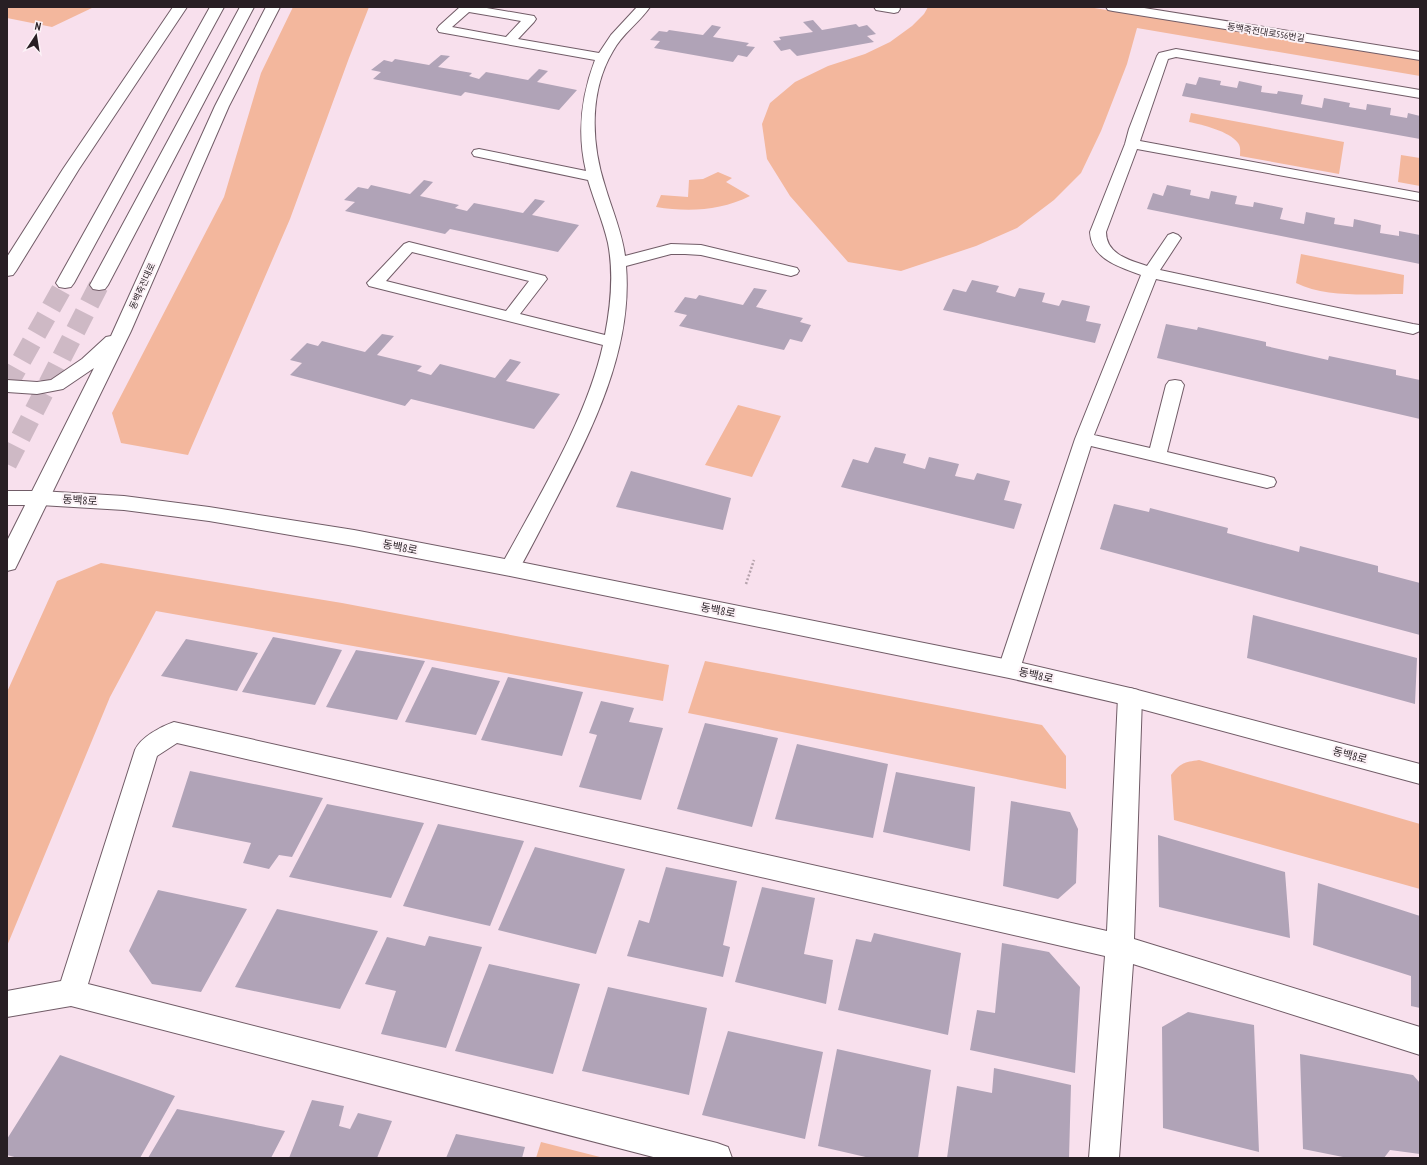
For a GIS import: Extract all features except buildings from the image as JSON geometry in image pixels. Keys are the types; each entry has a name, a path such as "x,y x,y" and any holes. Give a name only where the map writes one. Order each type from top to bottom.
{"street":[{"path":"7,271 71,169 180,7"},
{"path":"65,283 216,7"},
{"path":"99,285 247,7"},
{"name":"동백죽전대로","path":"7,564 122,331 222,106 273,7"},
{"name":"동백죽전대로556번길","path":"1113,7 1420,56"},
{"path":"7,386 37,388 56,385 89,363 122,331"},
{"name":"동백8로","path":"7,498 40,498 124,503 209,514 354,538 510,568 1010,669 1130,697 1420,774"},
{"path":"1104,1158 1120,947 1130,697"},
{"path":"71,993 147,750 174,732 1120,947 1420,1041"},
{"path":"7,1004 71,993 717,1158"}],"lane":[{"path":"510,568 579,433 607,364 612,342 619,288 618,263 613,234 594,177 589,153 586,122 593,89 603,58 625,26 644,7"},
{"path":"880,7 894,9"},
{"path":"509,41 530,19 466,8 443,29 501,40 603,58"},
{"path":"1413,329 1150,273 1125,263 1108,253 1098,241 1098,232 1132,144 1136,129 1163,56 1168,54 1187,54 1420,94"},
{"path":"1132,144 1420,197"},
{"path":"479,153 594,177"},
{"path":"1010,669 1084,439 1150,273 1173,238"},
{"path":"509,317 539,279 409,247 375,283 472,308 509,317 612,342"},
{"path":"618,263 671,249 685,249 701,250 791,271"},
{"path":"1157,456 1175,385"},
{"path":"1084,439 1267,482"}],"shaded area":[{"path":"7,7 94,7 52,27 7,18"},
{"path":"293,7 369,7 290,219 188,455 121,443 112,413 224,197 261,73"},
{"path":"928,7 1088,7 1420,60 1420,76 1137,28 1127,64 1101,131 1081,173 1054,200 1017,228 976,246 901,271 848,262 790,196 767,159 762,124 770,103 795,82 828,66 865,54 890,42 912,26 924,14"},
{"path":"1191,113 1344,142 1339,174 1240,156 1240,146 1234,139 1229,135 1215,129 1189,122"},
{"path":"1401,155 1420,158 1420,186 1398,182"},
{"path":"718,172 732,178 726,182 750,196 727,205 704,209 680,210 656,207 661,195 688,197 689,180 703,179"},
{"path":"1301,254 1404,275 1403,294 1348,294 1308,288 1296,283"},
{"path":"738,405 781,416 752,477 705,465"},
{"path":"101,563 342,603 669,665 663,701 156,611 110,697 7,946 7,692 57,581"},
{"path":"705,661 1042,725 1066,756 1066,789 688,713"},
{"path":"1199,760 1420,824 1420,889 1174,820 1171,775 1183,764"},
{"path":"541,1142 604,1158 536,1158"}],"tunnel":[{"path":"7,386 65,283"},
{"path":"7,464 99,285"}]}
